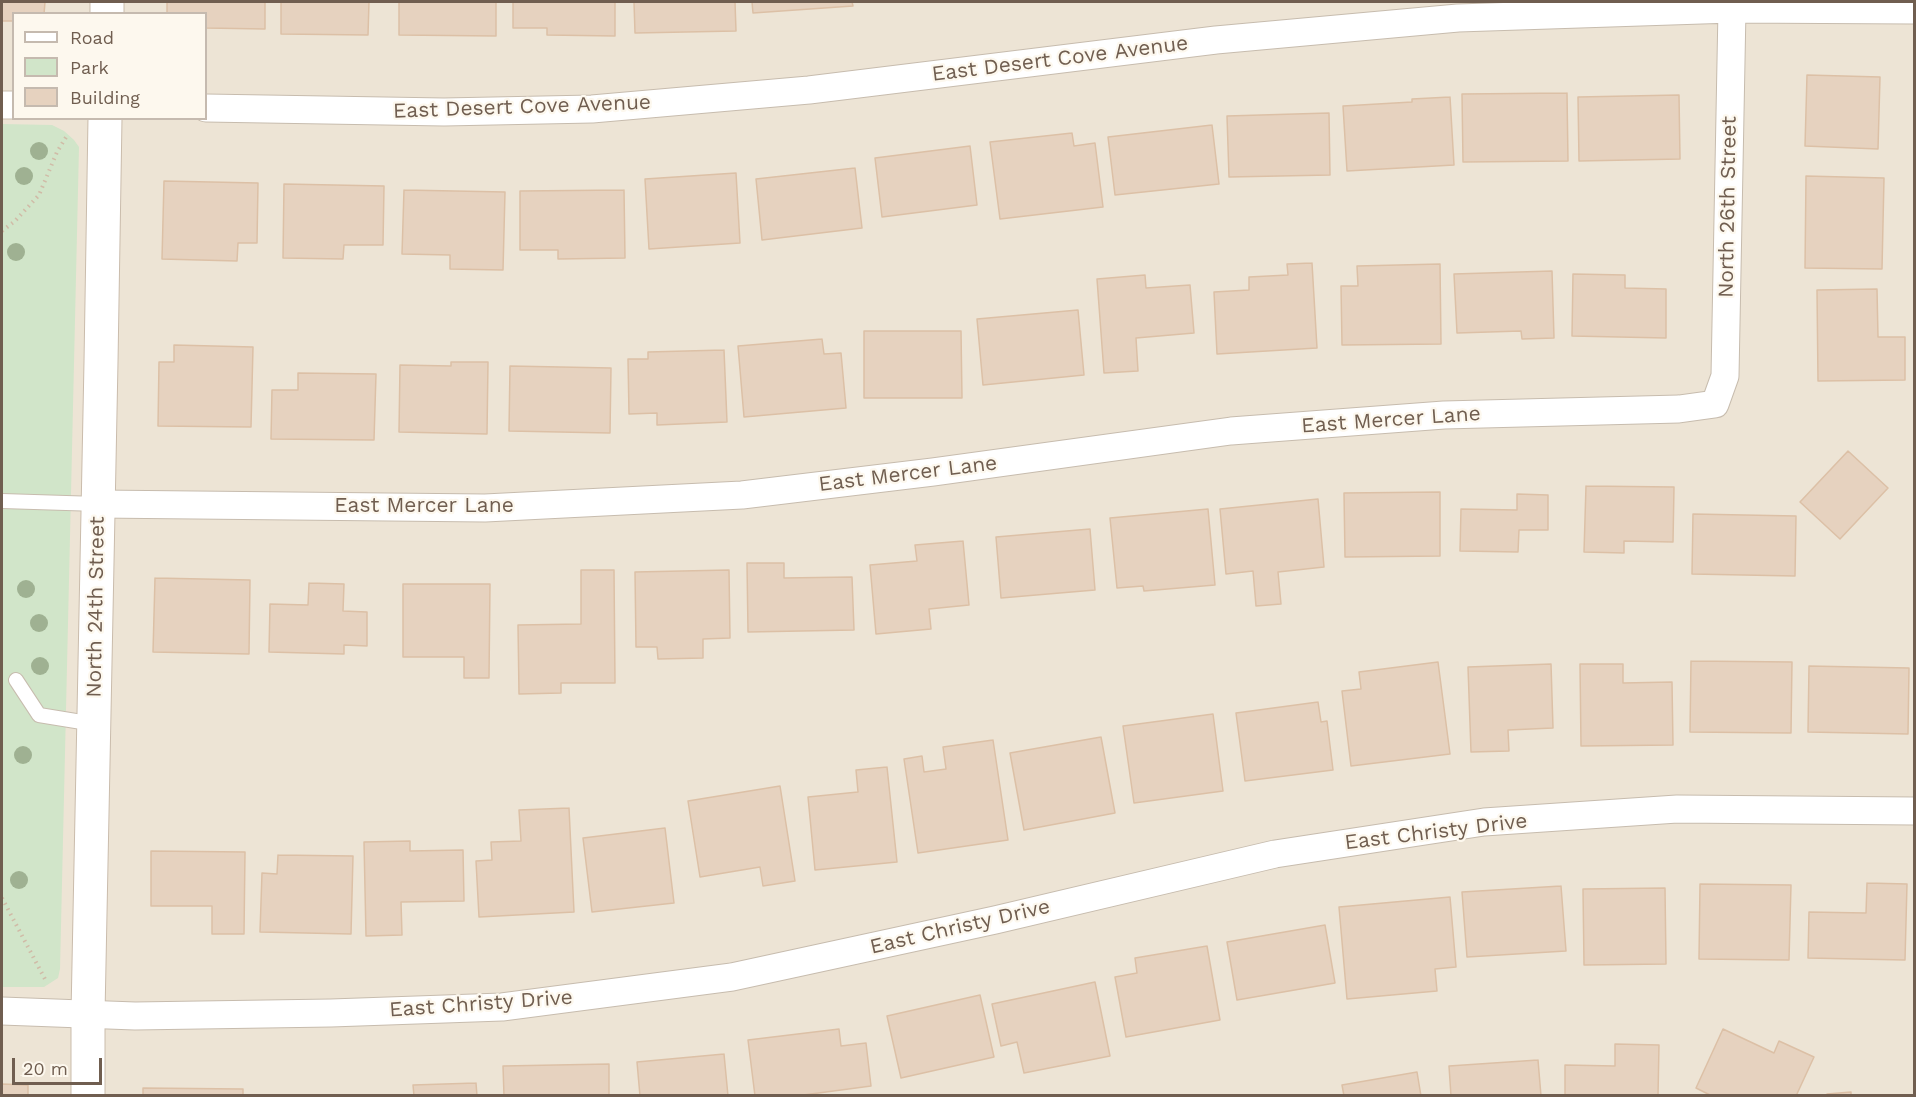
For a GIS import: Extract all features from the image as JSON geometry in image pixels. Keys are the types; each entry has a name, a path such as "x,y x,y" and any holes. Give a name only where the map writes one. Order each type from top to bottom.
{"street":[{"name":"East Desert Cove Avenue","path":"207,108 444,112 592,109 809,90 1250,37 1458,18 1732,9 1914,9"},
{"name":"North 26th Street","path":"1716,404 1725,376 1732,9"},
{"name":"North 24th Street","path":"88,1095 105,120"},
{"name":"East Mercer Lane","path":"98,504 485,508 742,495 933,472 1231,431 1444,415 1679,409 1716,404"},
{"name":"East Christy Drive","path":"2,1011 135,1017 502,1007 732,977 995,920 1275,854 1484,822 1677,809 1914,810"}],"lane":[{"path":"2,501 98,504"},
{"path":"16,680 39,715 94,724"}],"path":[{"path":"2,231 15,221 39,195 57,152 68,134"},
{"path":"2,898 46,981"}],"shaded area":[{"path":"2,2 1914,2 1914,1095 2,1095"}],"green space":[{"path":"2,124 52,125 64,131 79,147 60,969 58,978 44,987 2,987"}],"building":[{"path":"2,2 45,2 44,12 12,12 12,21 2,21"},
{"path":"167,2 265,2 265,29 207,28 207,12 167,12"},
{"path":"281,2 369,2 368,35 281,34"},
{"path":"399,2 496,2 496,36 399,35"},
{"path":"513,2 615,2 615,36 547,35 547,28 513,28"},
{"path":"634,2 735,2 736,31 635,33"},
{"path":"752,2 852,2 853,6 753,13"},
{"path":"1807,75 1880,77 1878,149 1805,146"},
{"path":"1567,93 1568,161 1463,162 1462,94"},
{"path":"1679,95 1680,159 1579,161 1578,97"},
{"path":"1450,97 1454,165 1347,171 1343,106"},
{"path":"1329,113 1330,175 1229,177 1227,116"},
{"path":"1212,125 1219,184 1115,195 1108,137"},
{"path":"1072,133 1074,146 1095,143 1103,207 1000,219 990,142"},
{"path":"970,146 977,205 882,217 875,158"},
{"path":"855,168 862,228 762,240 756,179"},
{"path":"736,173 740,243 649,249 645,179"},
{"path":"1806,176 1884,178 1882,269 1805,268"},
{"path":"164,181 258,183 257,243 238,243 237,261 162,259"},
{"path":"284,184 384,186 383,245 344,245 343,259 283,258"},
{"path":"404,190 505,192 503,270 450,269 450,255 402,254"},
{"path":"624,190 625,258 558,259 558,250 520,250 520,191"},
{"path":"1312,263 1317,348 1217,354 1214,292 1249,290 1249,277 1288,275 1287,264"},
{"path":"1440,264 1441,344 1342,345 1341,286 1358,286 1357,266"},
{"path":"1552,271 1554,338 1522,339 1521,331 1457,333 1454,274"},
{"path":"1573,274 1625,275 1625,288 1666,289 1666,338 1572,336"},
{"path":"1145,275 1146,288 1190,285 1194,333 1136,338 1138,371 1104,373 1097,279"},
{"path":"1877,289 1878,337 1905,337 1905,380 1818,381 1817,290"},
{"path":"1078,310 1084,375 983,385 977,319"},
{"path":"864,331 961,331 962,398 864,398"},
{"path":"822,339 824,354 841,353 846,408 744,417 738,346"},
{"path":"174,345 253,347 251,427 158,426 159,362 174,362"},
{"path":"724,350 727,422 657,425 657,413 629,414 628,359 648,359 648,352"},
{"path":"451,362 488,362 487,434 399,432 400,365 451,366"},
{"path":"510,366 611,368 610,433 509,431"},
{"path":"298,373 376,374 374,440 271,439 272,390 298,390"},
{"path":"1848,451 1888,488 1840,539 1800,502"},
{"path":"1586,486 1674,487 1673,542 1624,541 1624,553 1584,552"},
{"path":"1440,492 1440,556 1345,557 1344,493"},
{"path":"1517,494 1548,495 1548,530 1519,530 1518,552 1460,551 1461,509 1517,510"},
{"path":"1318,499 1324,567 1278,572 1281,604 1256,606 1253,571 1226,574 1220,509"},
{"path":"1208,509 1215,585 1144,591 1143,586 1117,588 1110,518"},
{"path":"1693,514 1796,516 1795,576 1692,574"},
{"path":"1090,529 1095,590 1001,598 996,537"},
{"path":"963,541 969,605 929,609 931,629 876,634 870,565 917,561 915,545"},
{"path":"747,563 784,563 784,578 852,577 854,630 748,632"},
{"path":"581,570 614,570 615,683 561,683 561,693 519,694 518,625 581,624"},
{"path":"729,570 730,638 703,639 703,658 658,659 657,647 636,647 635,572"},
{"path":"155,578 250,580 249,654 153,652"},
{"path":"309,583 344,584 343,611 367,612 367,646 344,645 344,654 269,652 270,604 308,605"},
{"path":"403,584 490,584 489,678 464,678 464,657 403,657"},
{"path":"1691,661 1792,662 1791,733 1690,732"},
{"path":"1438,662 1450,754 1351,766 1342,691 1361,689 1359,672"},
{"path":"1551,664 1553,728 1508,730 1509,751 1471,752 1468,667"},
{"path":"1580,664 1623,664 1623,683 1672,682 1673,745 1581,746"},
{"path":"1809,666 1909,668 1908,734 1808,732"},
{"path":"1318,702 1321,722 1327,721 1333,770 1245,781 1236,713"},
{"path":"1213,714 1223,791 1134,803 1123,726"},
{"path":"1101,737 1115,813 1024,830 1010,753"},
{"path":"993,740 1008,840 918,853 904,759 922,756 924,772 946,769 943,747"},
{"path":"887,767 897,862 815,870 808,797 858,792 856,770"},
{"path":"780,786 795,881 763,886 760,867 700,877 688,801"},
{"path":"569,808 574,912 479,917 476,861 492,860 491,842 521,841 519,810"},
{"path":"665,828 674,903 592,912 583,838"},
{"path":"410,841 410,851 463,850 464,901 401,902 402,935 366,936 364,842"},
{"path":"151,851 245,852 244,934 212,934 212,906 151,906"},
{"path":"278,855 353,856 351,934 260,932 262,873 277,874"},
{"path":"1867,883 1907,884 1905,960 1808,958 1809,912 1866,913"},
{"path":"1700,884 1791,885 1789,960 1699,959"},
{"path":"1561,886 1566,951 1467,957 1462,892"},
{"path":"1665,888 1666,964 1584,965 1583,889"},
{"path":"1450,897 1456,967 1435,969 1437,991 1347,999 1339,907"},
{"path":"1325,925 1335,983 1237,1000 1227,942"},
{"path":"1207,946 1220,1020 1126,1037 1115,977 1137,973 1135,958"},
{"path":"1095,982 1110,1056 1024,1073 1017,1042 1001,1046 992,1004"},
{"path":"980,995 994,1057 901,1078 887,1016"},
{"path":"839,1029 841,1046 866,1043 871,1086 796,1096 755,1096 748,1040"},
{"path":"1723,1029 1774,1053 1779,1041 1814,1057 1796,1096 1712,1096 1696,1088"},
{"path":"1615,1044 1659,1045 1658,1096 1565,1096 1565,1065 1615,1066"},
{"path":"724,1054 728,1096 640,1096 637,1062"},
{"path":"1538,1060 1541,1096 1451,1096 1449,1066"},
{"path":"609,1064 609,1096 504,1096 503,1066"},
{"path":"1417,1072 1421,1096 1344,1096 1342,1085"},
{"path":"476,1083 477,1096 414,1096 413,1085"},
{"path":"2,1084 28,1085 28,1096 2,1096"},
{"path":"143,1088 243,1089 243,1096 143,1096"},
{"path":"1851,1092 1851,1096 1827,1096 1827,1094"}]}
